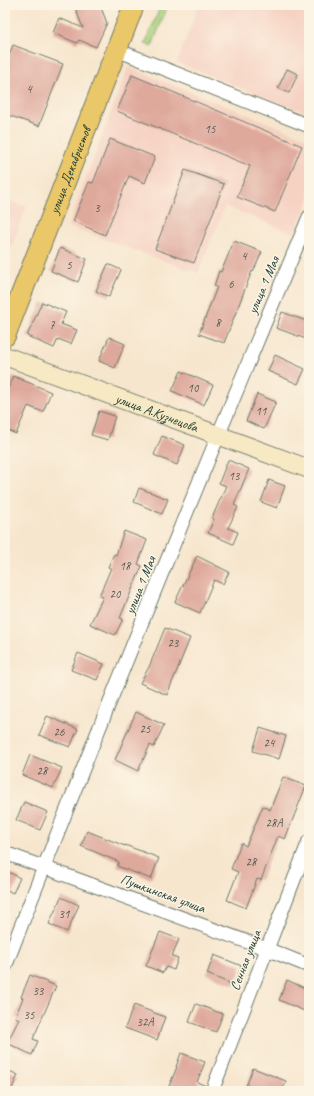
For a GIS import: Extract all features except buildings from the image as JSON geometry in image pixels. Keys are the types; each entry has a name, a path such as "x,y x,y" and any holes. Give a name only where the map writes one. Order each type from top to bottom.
{"main road":[{"name":"улица Декабристов","path":"5,336 134,5"},
{"name":"улица А.Кузнецова","path":"5,356 309,469"}],"street":[{"path":"117,50 309,126"},
{"name":"улица 1 Мая","path":"5,967 44,866 218,434 309,217"},
{"name":"Сенная улица","path":"212,1091 309,840"},
{"name":"Пушкинская улица","path":"5,853 267,948 309,966"}],"shaded area":[{"path":"199,5 309,5 309,114 177,63"},
{"path":"128,67 309,139 309,199 294,234 225,206 198,273 68,226"},
{"path":"5,199 27,207 5,262"}],"green space":[{"path":"161,5 168,5 152,46 145,44"}]}
